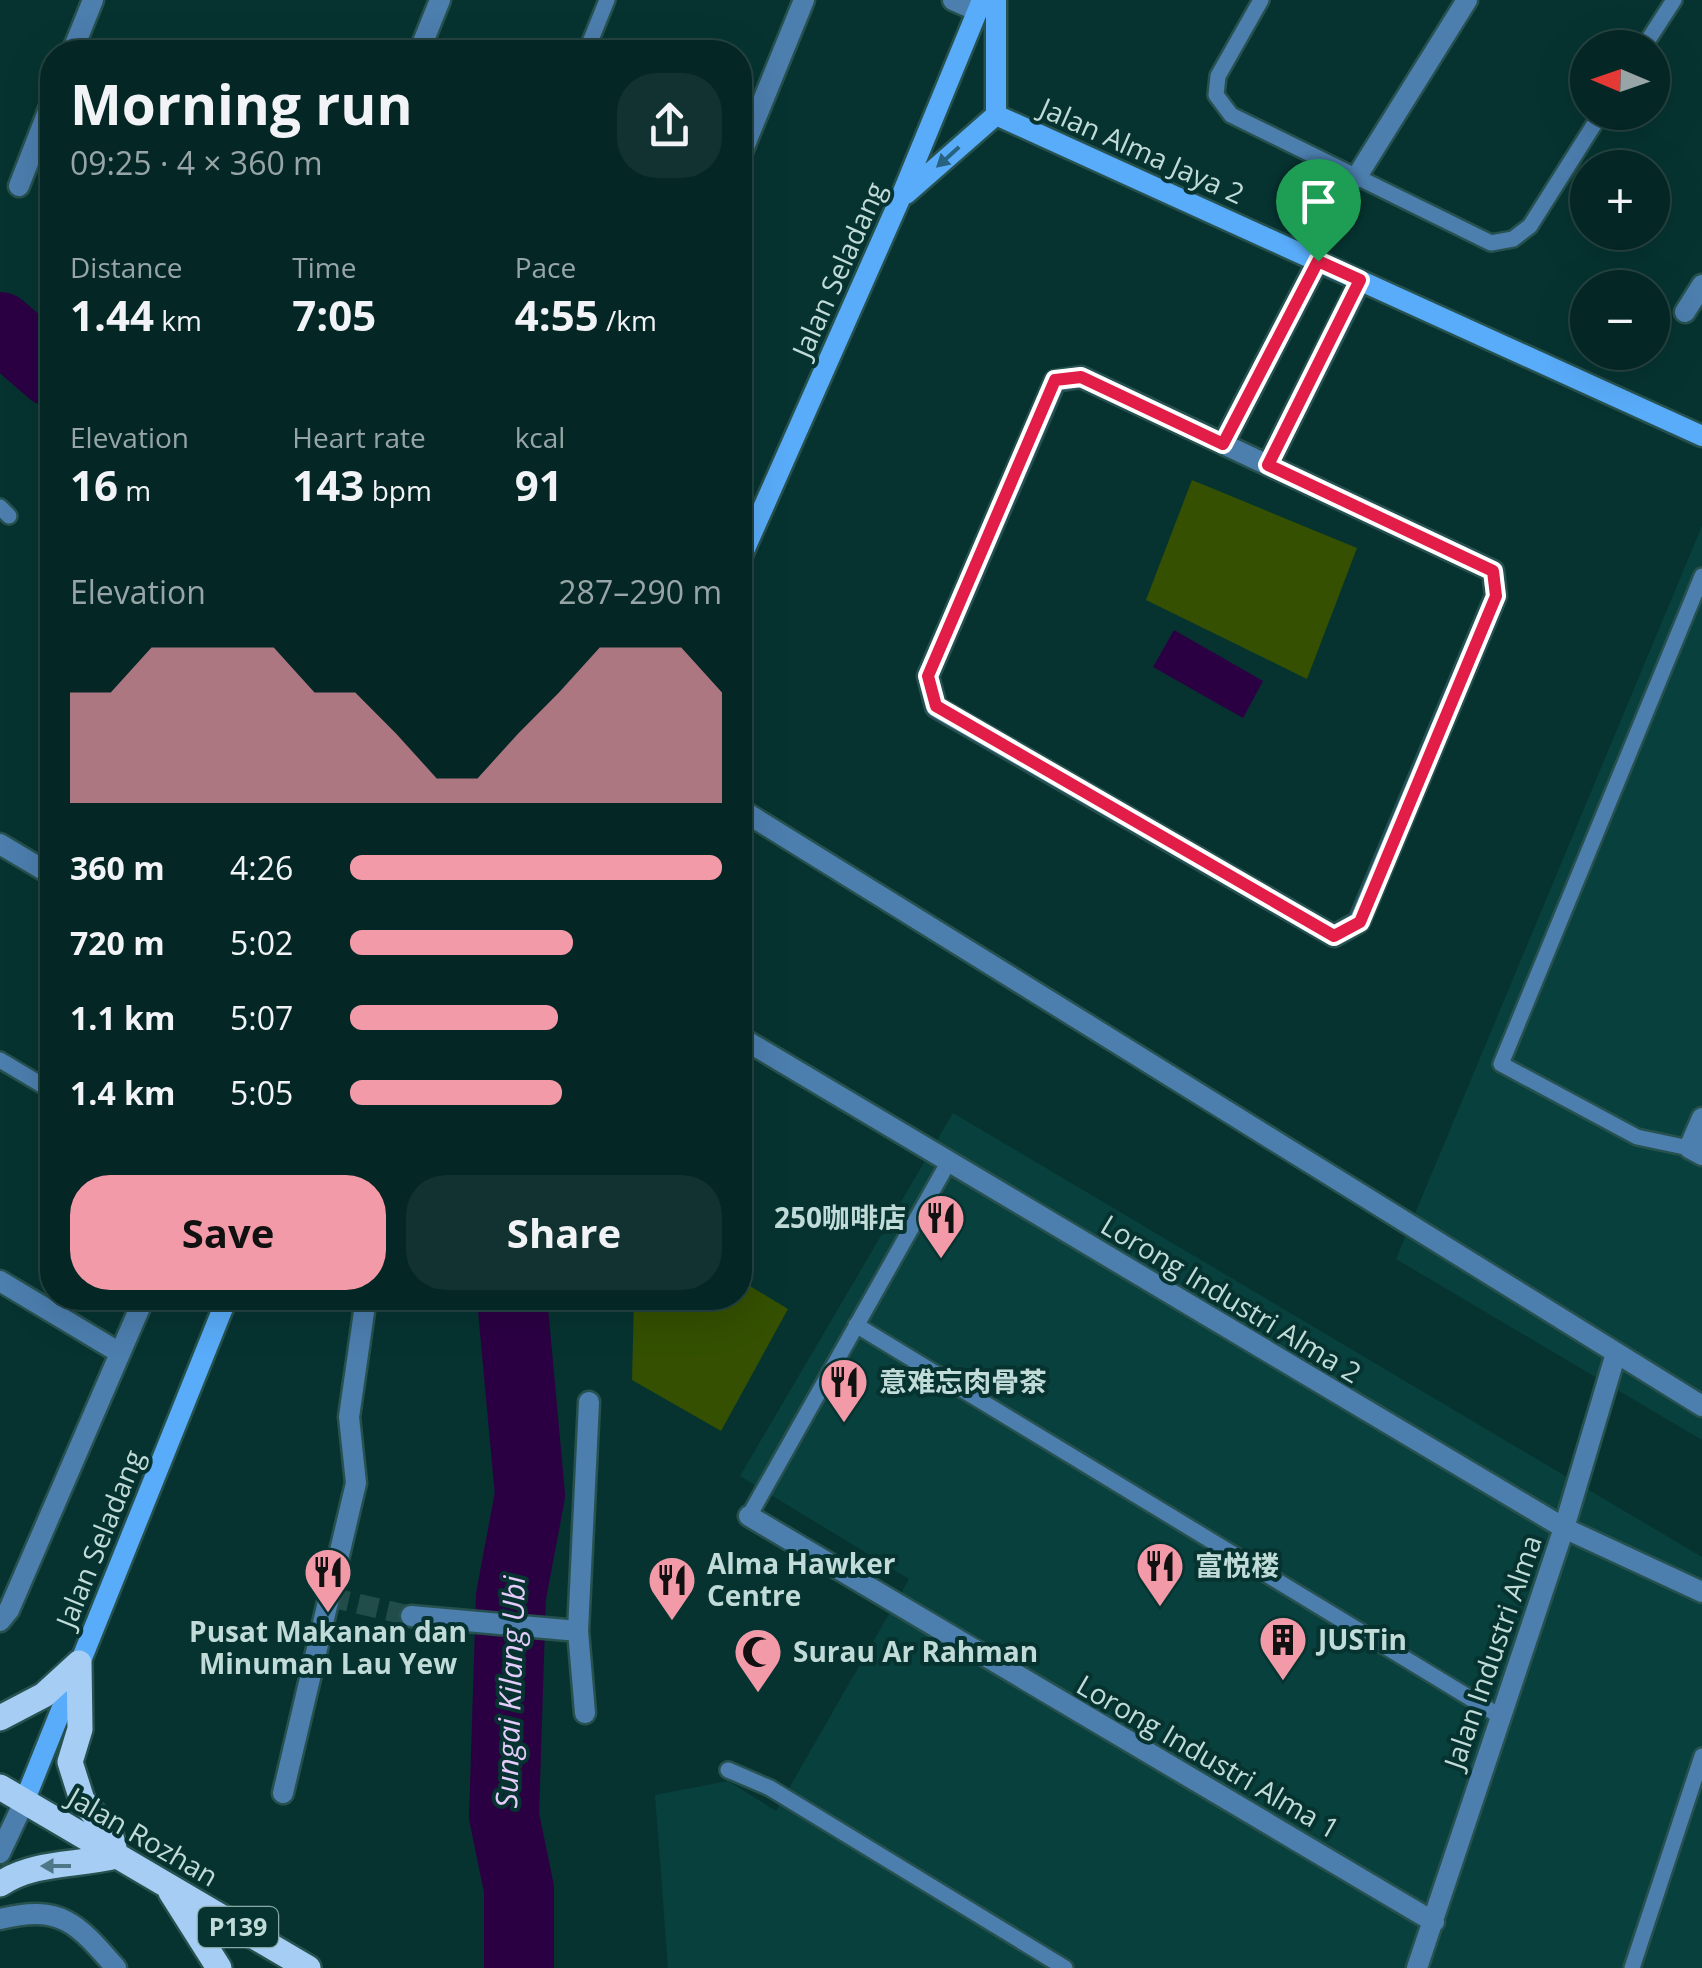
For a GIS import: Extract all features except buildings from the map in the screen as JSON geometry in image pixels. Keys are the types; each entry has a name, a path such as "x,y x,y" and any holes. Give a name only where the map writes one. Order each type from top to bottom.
{"main road":[{"path":"0,1718 44,1695 80,1663"},
{"path":"0,1884 37,1866 78,1866 116,1856 110,1832 82,1800 70,1762 80,1729 80,1663"},
{"name":"Jalan Rozhan","path":"0,1787 308,1968"},
{"path":"168,1887 219,1968"}],"street":[{"path":"77,40 93,0"},
{"path":"424,40 440,0"},
{"path":"752,128 804,0"},
{"path":"952,0 985,4"},
{"path":"1356,178 1467,0"},
{"name":"Jalan Alma Jaya 2","path":"985,4 996,114"},
{"name":"Jalan Seladang","path":"752,533 985,4"},
{"name":"Jalan Alma Jaya 2","path":"900,199 996,114"},
{"name":"Jalan Alma Jaya 2","path":"996,114 1702,436"},
{"path":"19,186 40,132"},
{"path":"1223,444 1318,261"},
{"path":"1268,465 1360,280"},
{"path":"1685,312 1702,286"},
{"path":"1081,377 1223,444 1493,571 1496,596 1360,922 1334,936 936,706 928,676 1055,380 1081,377"},
{"path":"752,816 1702,1406"},
{"path":"0,844 40,869"},
{"name":"Lorong Industri Alma 2","path":"752,1044 1564,1528 1702,1592"},
{"path":"1696,1152 1702,1118"},
{"path":"0,1281 40,1305"},
{"path":"48,1310 120,1353"},
{"path":"0,1621 10,1610 139,1310"},
{"name":"Jalan Seladang","path":"24,1802 223,1310"},
{"path":"283,1793 356,1484 350,1417 364,1310"},
{"name":"Jalan Industri Alma","path":"1417,1968 1498,1715 1564,1528 1616,1352"},
{"path":"585,1713 578,1632 589,1402"},
{"name":"Lorong Industri Alma 1","path":"749,1516 1434,1922"},
{"path":"410,1616 578,1632"},
{"path":"0,1853 24,1802"},
{"path":"0,1919 34,1910 65,1917 116,1968"}],"lane":[{"path":"591,40 607,0"},
{"path":"1261,0 1218,76 1216,95 1231,115 1491,243 1513,239 1530,226 1591,130"},
{"path":"1655,30 1674,0"},
{"path":"1696,1152 1637,1137 1501,1064 1702,576"},
{"path":"0,1060 40,1085"},
{"path":"749,1516 948,1163"},
{"path":"856,1325 1498,1715"},
{"path":"1632,1968 1702,1756"},
{"path":"728,1770 770,1788 1065,1968"}],"shaded area":[{"path":"1702,526 1702,1440 1396,1259"},
{"path":"1174,630 1263,681 1243,718 1153,667"},
{"path":"953,1113 1702,1557 1702,1968 668,1968 655,1795 728,1781 776,1811 909,1579 740,1476"}],"green space":[{"path":"1192,480 1357,548 1307,679 1146,600"},
{"path":"752,1287 788,1309 721,1431 632,1380 634,1310 752,1310"}],"waterway":[{"name":"Sungai Kilang Ubi","path":"0,327 40,362"},
{"name":"Sungai Kilang Ubi","path":"513,1310 530,1495 511,1596 504,1816 519,1889 519,1968"}],"tunnel":[{"path":"329,1597 411,1616"}],"place":[{"name":"250咖啡店","path":"941,1260"},
{"name":"意难忘肉骨茶","path":"844,1424"},
{"name":"富悦楼","path":"1160,1608"},
{"name":"Pusat Makanan dan Minuman Lau Yew","path":"328,1614"},
{"name":"Alma Hawker Centre","path":"672,1622"},
{"name":"JUSTin","path":"1283,1682"},
{"name":"Surau Ar Rahman","path":"758,1694"}],"route":[{"path":"1318,261 1360,280 1268,465 1493,571 1496,596 1360,922 1334,936 936,706 928,676 1055,380 1081,377 1223,444 1318,261"}]}
